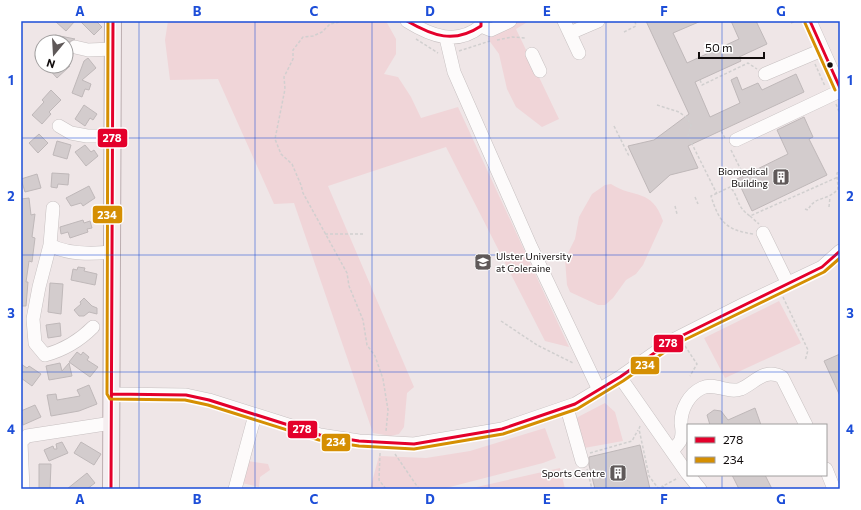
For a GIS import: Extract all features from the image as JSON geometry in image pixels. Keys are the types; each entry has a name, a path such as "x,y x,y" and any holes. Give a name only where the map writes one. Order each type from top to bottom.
{"main road":[{"path":"111,489 113,21"}],"street":[{"path":"407,21 420,29 446,38 471,34 481,23 491,30 510,21"},
{"path":"579,53 567,27 598,21"},
{"path":"732,144 835,92 822,50 810,21"},
{"path":"446,38 454,72 531,247 599,390"},
{"path":"75,47 88,50 113,49"},
{"path":"765,74 822,50"},
{"path":"532,54 540,71"},
{"path":"59,126 71,133 87,136 113,136"},
{"path":"53,208 50,245 39,287 33,319 35,343 45,355 61,351 84,336 93,327"},
{"path":"760,234 785,288"},
{"path":"50,245 59,250 95,254 112,252"},
{"path":"112,394 186,395 209,400 320,435 384,442 414,444 502,429 567,408 620,377 680,337 746,303 785,288 838,259"},
{"path":"672,451 681,440 683,411 688,400 697,390 709,386 733,392 766,374 775,373 782,377 806,424"},
{"path":"620,377 687,473"},
{"path":"567,408 584,462"},
{"path":"235,489 255,414"},
{"path":"23,489 21,442 27,436 112,423"},
{"path":"827,472 834,489"},
{"path":"689,476 700,489"}],"path":[{"path":"344,21 330,24 322,32 313,36 303,37 293,50 293,59 284,77 285,89 275,139 281,154 292,164 303,193 347,273 349,286 363,320 367,345 375,356 383,379 388,410 379,480 386,489"},
{"path":"624,32 636,26 636,21"},
{"path":"791,23 796,21"},
{"path":"450,54 482,42 512,37 526,38"},
{"path":"812,59 835,92 840,114"},
{"path":"700,80 702,85 748,63 765,74"},
{"path":"657,105 679,112 687,118 691,125 688,136 717,194"},
{"path":"614,126 629,156"},
{"path":"721,130 732,144 744,176"},
{"path":"805,209 808,210 813,202 830,197 838,189 837,173 840,171"},
{"path":"760,234 738,232 724,223 712,203 712,196 730,187 735,192 741,210 750,216 838,177"},
{"path":"695,197 698,204"},
{"path":"830,197 830,207"},
{"path":"674,206 677,214"},
{"path":"325,234 365,234"},
{"path":"785,288 808,350 805,361"},
{"path":"501,321 537,345 576,364 588,368"},
{"path":"680,337 696,364 690,376"},
{"path":"592,489 584,462 584,454 632,441 647,416"},
{"path":"639,429 649,476 657,488 687,473"},
{"path":"384,442 419,489"}],"shaded area":[{"path":"168,21 386,21 396,39 396,54 384,74 398,77 411,97 421,118 458,107 569,347 545,341 446,147 328,186 414,387 407,393 404,427 399,434 391,436 373,433 294,203 274,204 218,79 170,80 165,40"},
{"path":"518,21 529,21 516,29 559,119 542,127 516,107 507,89 499,54 488,39 490,34"},
{"path":"611,184 619,189 648,199 659,211 663,221 643,265 636,274 626,280 613,298 605,305 598,305 570,292 567,285 565,259 575,239 579,217 592,194 605,185"},
{"path":"779,301 801,343 725,378 704,338"},
{"path":"605,403 615,412 623,441 584,448 576,418"},
{"path":"545,428 556,458 543,463 442,489 370,489 379,456 426,458 470,451"},
{"path":"248,461 268,464 270,470 260,477 259,487 242,483"},
{"path":"560,468 565,489 468,489"}],"building":[{"path":"55,21 75,21 66,31"},
{"path":"80,21 96,21 102,27 94,35"},
{"path":"646,21 701,21 673,33 687,63 739,39 731,21 756,21 767,44 739,57 741,61 695,82 710,117 740,103 731,80 737,77 742,90 758,83 762,90 796,74 804,92 688,146 698,168 670,175 650,193 628,146 654,140 689,114"},
{"path":"88,58 96,68 82,80 91,84 89,90 85,89 82,97 72,93 84,61"},
{"path":"53,74 61,74 57,78"},
{"path":"51,90 61,100 49,112 51,114 42,124 32,115 44,102 42,100"},
{"path":"84,105 97,114 93,120 90,118 85,126 75,119"},
{"name":"Biomedical Building","path":"804,117 813,137 809,139 827,175 752,211 737,179 788,154 777,130"},
{"path":"39,134 48,143 38,153 29,143"},
{"path":"57,141 71,145 67,159 53,155"},
{"path":"85,145 91,152 94,150 98,156 86,166 75,152"},
{"path":"52,173 69,174 68,185 58,184 57,188 51,187"},
{"path":"37,174 41,188 25,192 21,179"},
{"path":"89,186 95,198 83,206 81,203 71,206 66,198"},
{"path":"29,198 31,215 35,214 32,237 35,238 32,262 29,261 26,282 28,282 26,306 21,306 21,199"},
{"path":"83,220 84,223 90,221 92,228 87,229 88,232 70,238 68,232 61,234 60,227"},
{"path":"78,267 85,268 84,271 97,274 95,285 71,280 73,269 77,270"},
{"path":"50,283 63,284 61,314 48,312"},
{"path":"84,298 92,306 97,308 97,314 89,312 84,316 79,316 74,310 81,304 80,302"},
{"path":"60,323 61,336 48,338 46,325"},
{"path":"77,352 81,355 83,352 89,357 87,360 98,367 90,377 69,362"},
{"path":"840,354 840,396 824,361"},
{"path":"60,363 62,371 69,363 72,376 49,380 46,366"},
{"path":"21,364 27,368 29,366 41,374 32,386 21,378"},
{"path":"89,385 97,404 79,411 51,416 47,395 56,394 57,400 80,396 77,390"},
{"path":"35,405 41,417 23,425 21,411"},
{"path":"755,408 761,424 710,424 707,415 714,410 721,411 728,420"},
{"path":"62,442 68,453 49,461 44,450 53,446 54,449 57,449 56,444"},
{"path":"81,442 101,454 94,465 74,453"},
{"name":"Sports Centre","path":"640,445 650,489 595,489 589,465 589,457"},
{"path":"39,464 51,464 50,489 39,489"},
{"path":"87,473 95,483 87,489 67,489"},
{"path":"732,476 766,476 772,489 739,489"}],"transit line":[{"name":"234","path":"108,21 107,394 110,399 185,400 208,405 319,440 359,446 414,449 503,434 577,409 623,381 676,344 824,272 840,258"},
{"name":"278","path":"111,489 113,21"},
{"name":"278","path":"407,21 426,31 444,36 462,35 471,32 481,26 481,21"},
{"name":"278","path":"810,21 840,88"},
{"name":"234","path":"805,23 835,90"},
{"name":"278","path":"112,394 186,395 209,400 320,435 359,441 414,444 502,429 575,404 620,377 673,340 822,267 840,251"}],"place":[{"name":"Biomedical Building","path":"781,177"},
{"name":"Ulster University at Coleraine","path":"483,262"},
{"name":"Sports Centre","path":"618,473"}]}
